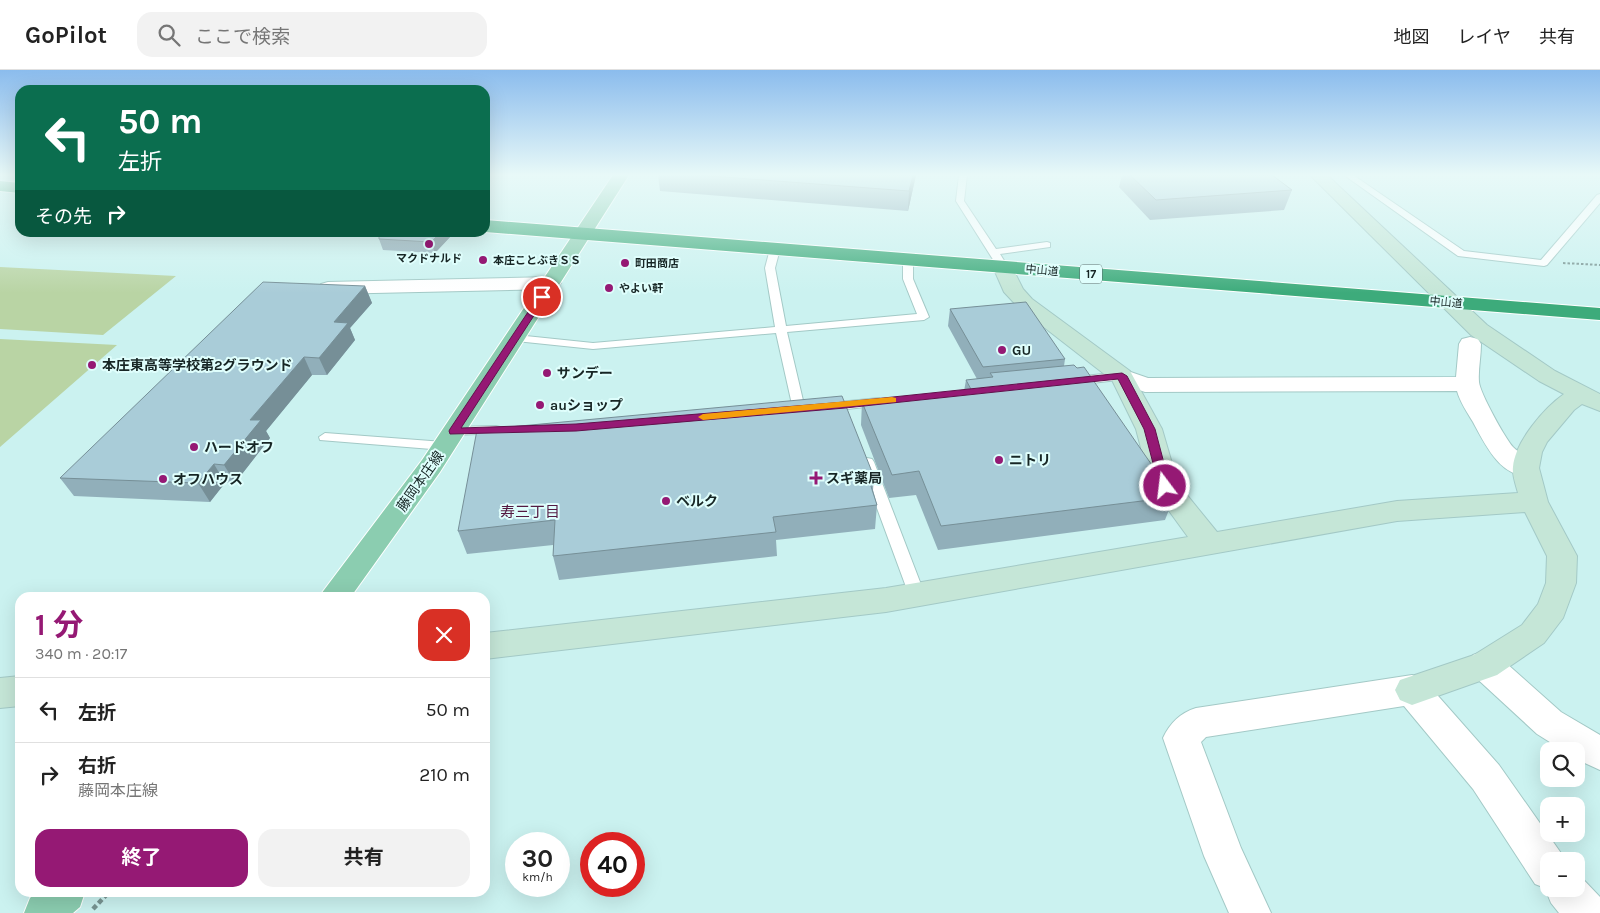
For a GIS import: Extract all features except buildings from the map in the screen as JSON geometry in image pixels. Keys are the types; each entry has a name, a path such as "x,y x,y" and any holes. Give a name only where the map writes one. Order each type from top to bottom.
{"highway":[{"name":"中山道","path":"490,226 583,234 772,258 908,269 999,260 1600,314"}],"main road":[{"name":"藤岡本庄線","path":"337,592 431,466 595,214"},
{"path":"45,913 60,897"}],"street":[{"path":"1360,214 1463,316 1497,344 1590,399"},
{"path":"999,260 1014,292 1025,303 1122,376 1145,384 1467,384"},
{"path":"311,288 551,283"},
{"path":"1470,344 1467,384 1479,412 1501,450 1513,461 1526,468"},
{"path":"1122,376 1149,429 1165,486 1210,544"},
{"path":"1250,913 1224,856 1181,738 1196,723 1412,690 1485,665 1533,634 1552,609 1561,583 1562,556 1534,502 1526,468 1529,452 1536,439 1566,405 1590,399"},
{"path":"490,645 886,600 1397,511 1534,502"},
{"path":"1485,665 1549,723 1600,754"},
{"path":"1412,690 1486,777 1540,857"},
{"path":"0,693 15,692"},
{"path":"1572,897 1586,913"}],"lane":[{"path":"969,214 999,260 1048,245"},
{"path":"1405,214 1462,254 1544,263 1585,214"},
{"path":"772,258 781,330 804,409 848,412 894,400"},
{"path":"516,338 593,346 924,317 908,269"},
{"path":"1062,382 1122,376"},
{"path":"325,437 449,439 510,430"},
{"path":"861,446 917,594"}],"path":[{"path":"1544,263 1600,265"},
{"path":"89,913 103,897"}],"green space":[{"path":"0,267 176,276 103,335 0,329"},
{"path":"0,339 117,345 0,447"}],"slow traffic":[{"path":"703,417 892,400"}],"place":[{"name":"マクドナルド","path":"429,244"},
{"name":"本庄ことぶきＳＳ","path":"483,260"},
{"name":"町田商店","path":"625,263"},
{"name":"やよい軒","path":"609,288"},
{"name":"GU","path":"1002,350"},
{"name":"本庄東高等学校第2グラウンド","path":"92,365"},
{"name":"サンデー","path":"547,373"},
{"name":"auショップ","path":"540,405"},
{"name":"ハードオフ","path":"194,447"},
{"name":"ニトリ","path":"999,460"},
{"name":"スギ薬局","path":"816,478"},
{"name":"オフハウス","path":"163,479"},
{"name":"ベルク","path":"666,501"}],"district":[{"name":"寿三丁目","path":"530,512"}],"route":[{"path":"542,297 454,431 576,428 845,405 1122,376 1149,429 1165,486"}]}
